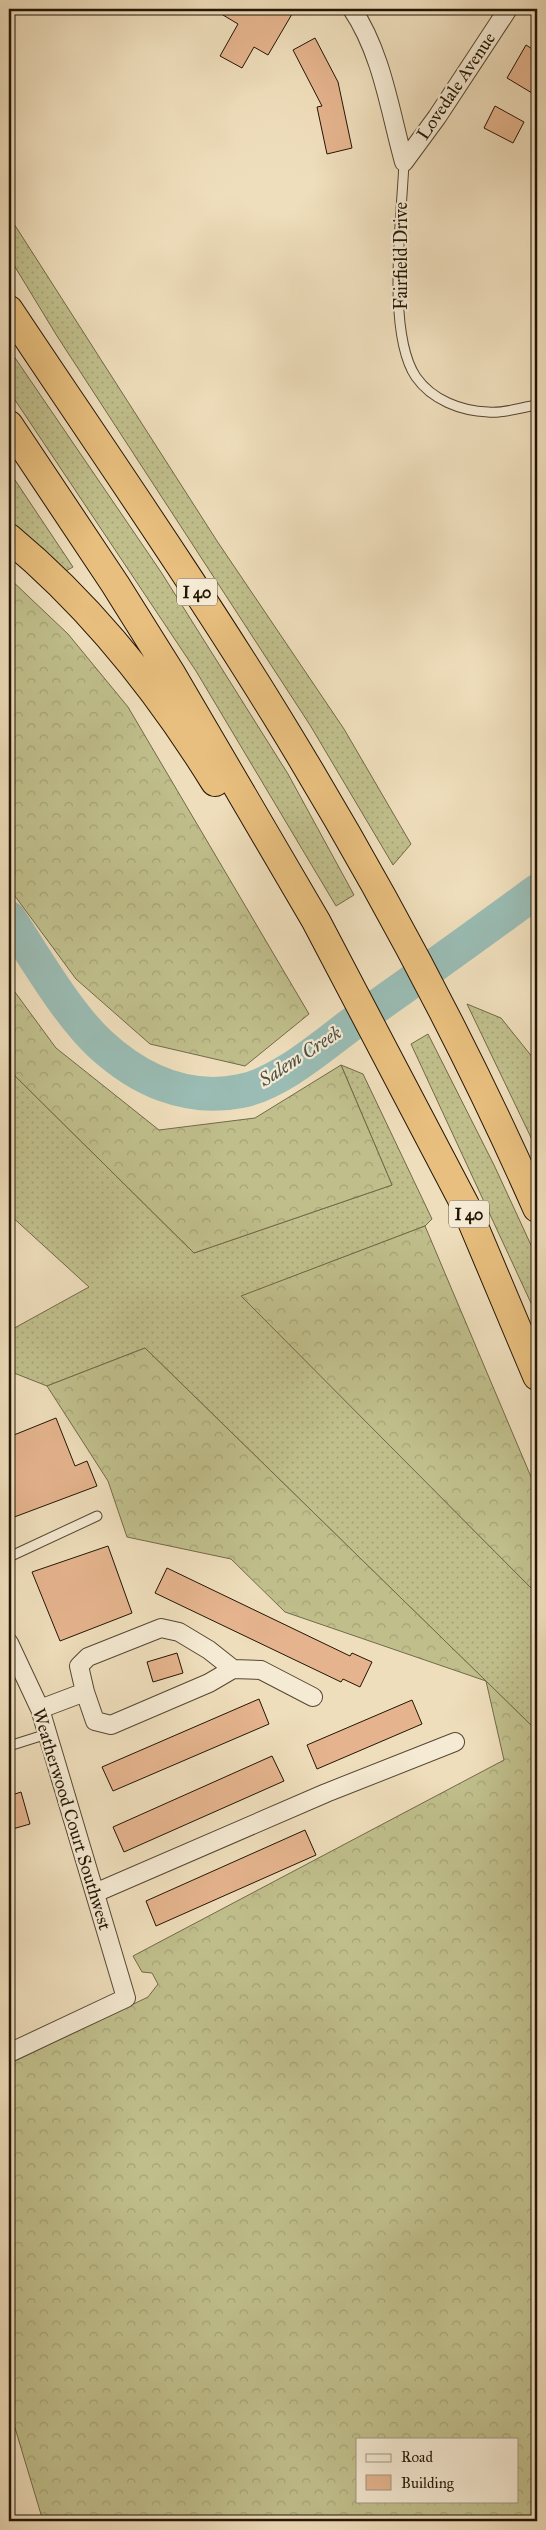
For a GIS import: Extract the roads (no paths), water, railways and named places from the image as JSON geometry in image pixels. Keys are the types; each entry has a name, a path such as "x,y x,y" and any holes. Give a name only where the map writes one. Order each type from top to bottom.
{"highway":[{"name":"I 40","path":"9,310 220,627 278,719 373,880 496,1114 537,1208"},
{"name":"I 40","path":"9,425 115,584 172,676 316,921 465,1205 537,1376"},
{"path":"9,538 62,586 110,636 142,675 190,742 274,880 316,921"}],"street":[{"name":"Fairfield Drive","path":"352,9 360,20 379,70 404,162"},
{"name":"Lovedale Avenue","path":"404,162 438,117 508,9"},
{"path":"233,1669 209,1650 179,1632 161,1628 88,1657 79,1666 85,1692 95,1721 110,1724 209,1683 233,1669 261,1670 313,1697"},
{"name":"Weatherwood Court Southwest","path":"9,1643 40,1709 126,1998 9,2053"},
{"path":"40,1709 85,1692"},
{"path":"95,1894 326,1793 454,1742"}],"lane":[{"name":"Fairfield Drive","path":"404,162 399,212 399,297 406,357 416,377 434,396 459,408 490,413 537,405"},
{"path":"9,1557 97,1516"},
{"path":"9,1746 48,1734"}],"waterway":[{"name":"Salem Creek","path":"9,918 51,984 75,1016 87,1031 115,1057 148,1078 165,1085 183,1090 221,1094 256,1087 286,1072 537,891"}]}
